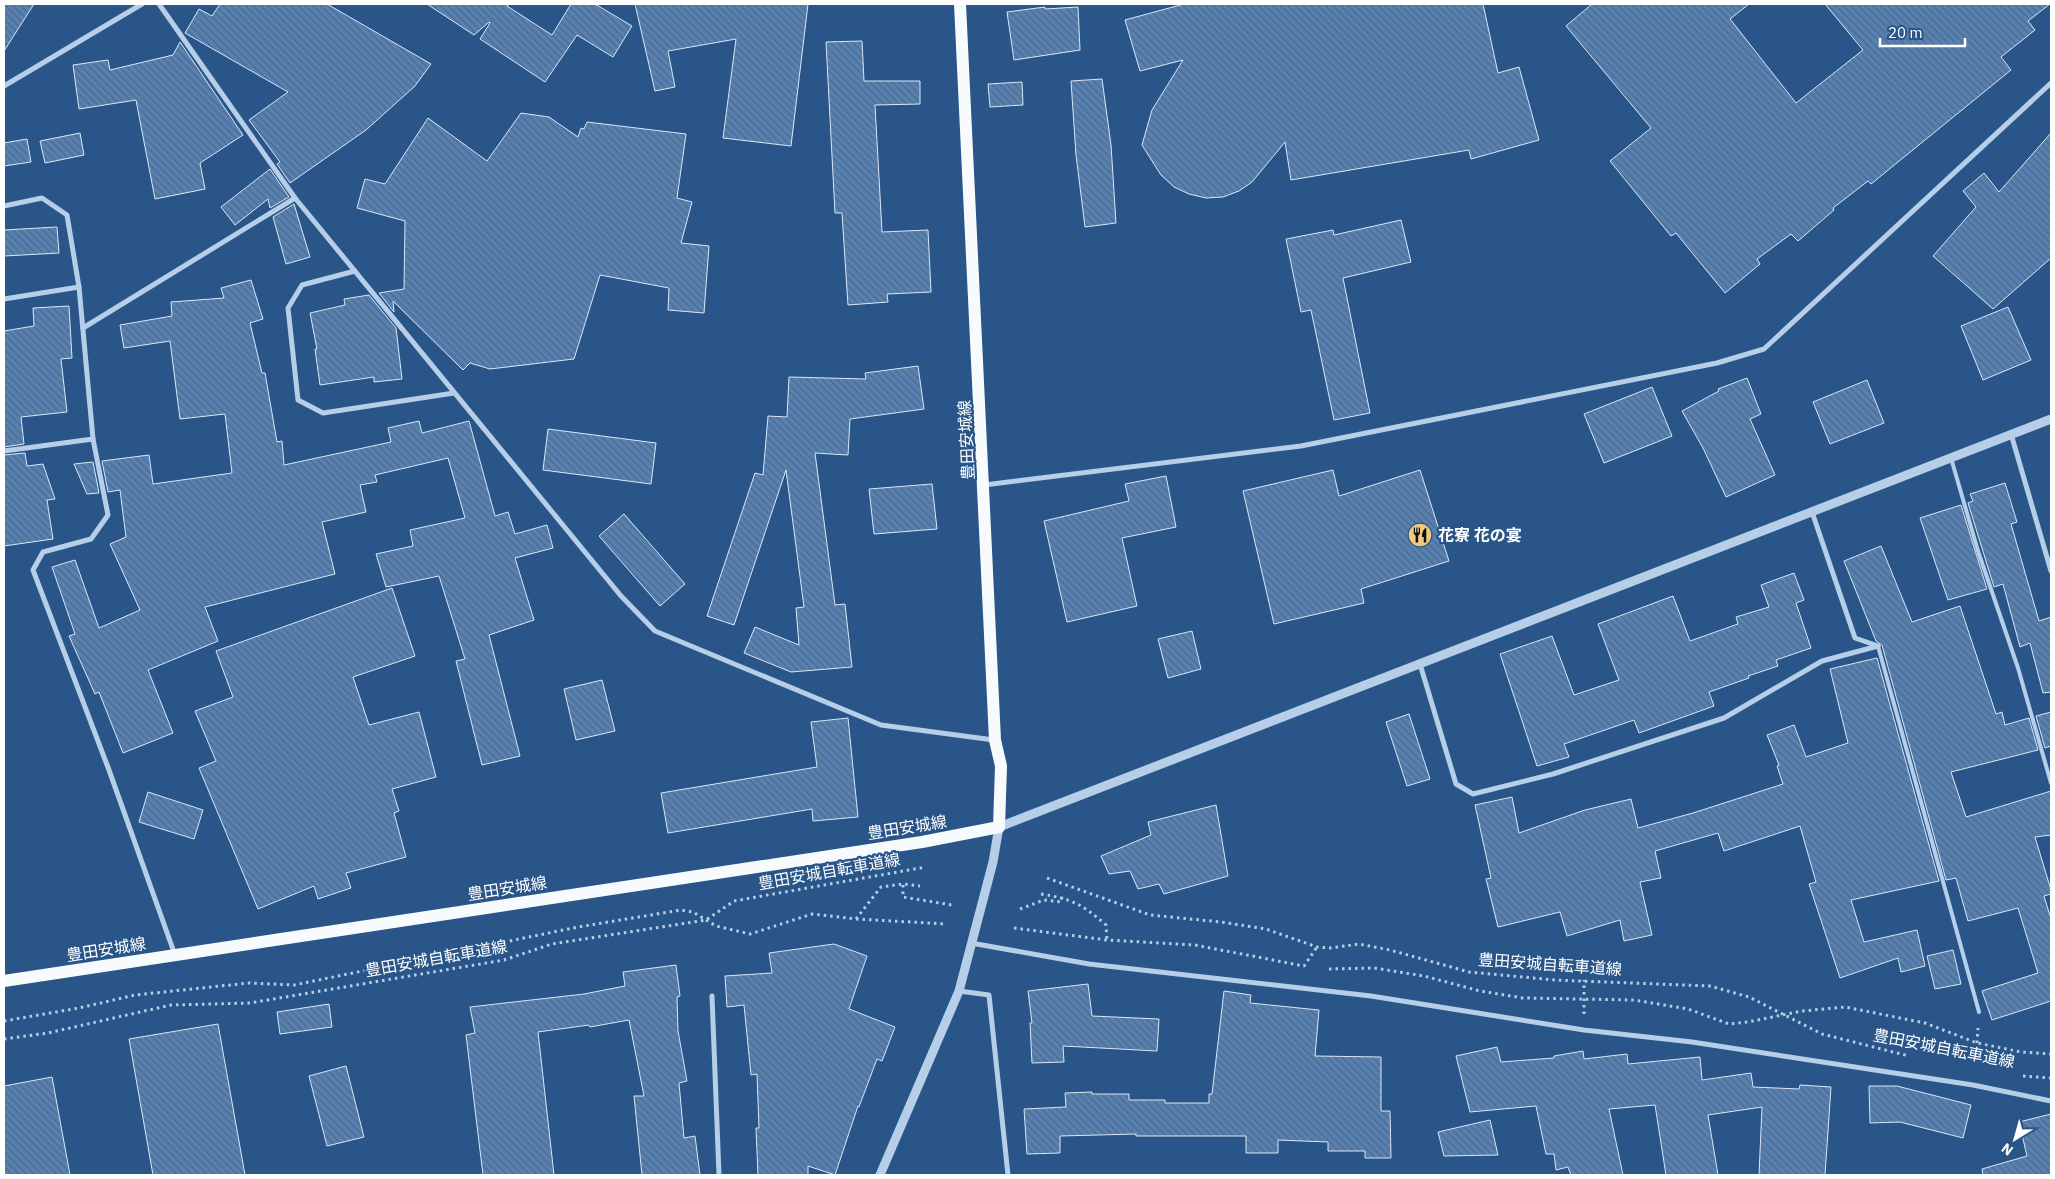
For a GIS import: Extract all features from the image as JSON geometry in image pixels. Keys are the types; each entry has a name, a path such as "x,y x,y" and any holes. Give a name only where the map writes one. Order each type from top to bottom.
{"main road":[{"name":"豊田安城線","path":"4,981 922,842 999,827 1001,766 996,740 960,4"}],"street":[{"path":"4,86 142,4"},
{"path":"159,4 295,198 621,596 655,631 881,725 996,740"},
{"path":"984,485 1301,446 1717,364 1764,349 2051,83"},
{"path":"4,206 42,198 67,215 79,287 94,439 108,515 91,540 43,552 33,570 109,770 175,955"},
{"path":"83,328 295,198"},
{"path":"355,271 302,286 288,308 298,400 323,413 454,393"},
{"path":"4,299 79,287"},
{"path":"880,1175 959,992 994,862 999,827 2051,419"},
{"path":"2011,434 2051,571"},
{"path":"4,451 94,439"},
{"path":"1812,512 1855,638 1878,646"},
{"path":"1420,664 1456,784 1473,794 1553,774 1724,718 1822,661 1878,646"},
{"path":"971,943 1089,964 1371,996 1584,1030 1692,1042 1973,1085 2051,1102"},
{"path":"959,992 989,995 1008,1175"},
{"path":"712,996 719,1175"}],"lane":[{"path":"1951,458 1978,551 2018,668 2051,782"},
{"path":"1878,646 1979,1012"}],"path":[{"name":"豊田安城自転車道線","path":"4,1039 48,1033 171,1005 250,1003 504,960 552,944 706,920 734,901 926,867"},
{"name":"豊田安城自転車道線","path":"1047,878 1150,915 1221,922 1266,929 1317,947 1330,948 1359,944 1390,950 1468,972 1555,980 1710,986 1749,997 1822,1034 1910,1056"},
{"path":"856,919 880,887 903,884 920,886"},
{"path":"903,884 903,897 952,905"},
{"path":"1041,894 1062,897 1087,908 1106,925 1107,940"},
{"path":"1020,910 1044,900 1061,902 1062,897"},
{"path":"4,1021 79,1008 135,995 248,983 303,983 578,928 681,910 692,912 716,926 750,934 812,914 856,919 948,924"},
{"path":"1014,928 1107,940 1195,945 1304,966 1317,947"},
{"path":"1329,969 1374,968 1424,976 1480,990 1523,998 1634,1000 1688,1009 1729,1024 1783,1014 1845,1007 1925,1023 1976,1042 2021,1052 2051,1054"},
{"path":"1584,980 1584,1030"},
{"name":"豊田安城自転車道線","path":"2019,1076 2051,1078"}],"building":[{"path":"4,4 34,4 4,51"},
{"path":"220,4 327,4 431,64 415,86 366,130 290,183 277,164 280,162 249,120 288,92 185,33 199,9 212,16"},
{"path":"427,4 509,4 507,6 552,35 571,4 595,4 632,26 613,57 577,35 545,82 480,39 489,22 474,35"},
{"path":"635,4 808,4 791,146 723,138 736,39 668,51 675,87 655,91"},
{"path":"1184,4 1483,4 1498,73 1519,67 1539,140 1471,159 1469,150 1291,180 1285,142 1252,182 1239,191 1223,197 1206,198 1189,194 1174,187 1161,175 1142,145 1152,110 1183,60 1140,71 1125,20"},
{"path":"1592,4 1749,4 1730,19 1796,103 1863,50 1825,4 2050,4 2028,21 2035,30 2001,57 2011,70 1871,184 1868,181 1833,208 1834,210 1798,241 1791,234 1757,259 1760,264 1725,293 1676,233 1671,236 1610,161 1651,128 1566,26"},
{"path":"1045,7 1045,9 1078,7 1080,50 1014,60 1007,12"},
{"path":"862,41 864,81 920,81 920,104 875,105 882,232 928,230 931,292 887,294 888,302 848,305 842,213 835,213 826,42"},
{"path":"180,42 243,135 200,163 205,189 155,199 136,100 79,109 73,65 108,60 110,70 173,55"},
{"path":"1102,79 1111,145 1116,223 1085,227 1076,155 1071,81"},
{"path":"1022,82 1023,105 990,107 988,84"},
{"path":"521,113 549,117 578,137 581,128 584,129 587,122 686,134 677,198 692,202 681,243 709,246 704,313 668,310 669,288 600,275 574,359 490,369 470,363 463,370 393,301 394,312 379,293 404,289 405,221 357,208 365,179 385,184 428,118 487,161"},
{"path":"80,133 84,155 45,163 40,141"},
{"path":"2051,133 2051,258 1993,309 1933,256 1976,207 1963,191 1984,173 1999,192"},
{"path":"27,139 31,162 4,166 4,143"},
{"path":"270,169 289,197 270,208 268,199 235,225 221,207"},
{"path":"294,204 310,257 286,264 273,217"},
{"path":"1401,220 1411,262 1343,278 1370,413 1334,420 1311,310 1301,312 1286,239 1333,230 1334,235"},
{"path":"57,227 59,253 4,256 4,230"},
{"path":"251,280 263,319 250,323 262,373 265,373 277,442 282,441 284,465 391,442 388,428 419,421 422,433 469,421 495,516 508,512 515,534 547,525 553,548 515,558 534,620 489,635 520,756 482,765 456,661 465,659 439,576 386,587 376,554 413,546 410,530 465,518 448,458 375,475 377,482 360,485 366,512 322,522 335,574 205,607 218,641 148,670 173,733 123,753 99,692 95,694 69,636 75,634 52,567 75,560 99,628 140,610 110,544 126,537 120,490 108,492 102,461 149,455 153,484 232,473 225,414 180,419 170,341 124,348 120,325 172,316 171,302 224,298 221,288"},
{"path":"369,295 396,328 402,379 374,382 374,377 320,385 315,349 317,349 310,313 345,305 344,299"},
{"path":"69,306 72,358 61,359 67,412 21,417 24,444 4,447 4,331 34,326 33,308"},
{"path":"2008,307 2031,360 1983,380 1961,326"},
{"path":"918,366 924,409 850,419 848,455 815,453 835,605 845,604 852,667 791,672 744,653 755,627 799,645 796,608 804,607 786,470 734,625 707,616 755,473 763,475 768,416 787,417 789,377 866,379 865,373"},
{"path":"1747,378 1761,414 1750,419 1775,475 1726,497 1703,448 1682,411 1719,391 1718,389"},
{"path":"1867,380 1884,423 1830,444 1813,402"},
{"path":"1652,387 1672,436 1604,463 1584,414"},
{"path":"548,429 656,443 651,484 543,470"},
{"path":"25,453 27,466 43,464 55,499 47,500 53,539 4,546 4,455"},
{"path":"93,462 99,493 87,494 74,464"},
{"path":"1333,470 1339,496 1420,470 1449,561 1361,589 1364,603 1274,624 1243,491"},
{"path":"1166,476 1176,527 1122,538 1137,606 1067,622 1044,521 1129,501 1125,484"},
{"path":"2005,483 2017,522 2011,524 2039,621 2051,617 2051,692 2043,693 2030,643 2020,647 2003,584 1994,587 1968,503 1973,501 1970,494"},
{"path":"932,484 937,529 874,534 869,489"},
{"path":"1961,505 1987,589 1948,600 1920,518"},
{"path":"624,514 685,584 660,606 599,536"},
{"path":"1881,546 1912,622 1960,606 1996,714 2002,712 2005,725 2029,718 2038,750 1951,772 1966,817 2051,791 2051,835 2035,837 2051,890 2051,894 2044,896 2051,919 2051,1001 1992,1020 1982,991 2038,973 2018,908 1968,921 1956,878 1946,880 1882,645 1876,641 1844,561"},
{"path":"1794,573 1804,600 1796,603 1811,648 1776,660 1778,666 1709,692 1714,706 1639,733 1634,720 1564,744 1569,757 1537,766 1500,654 1552,636 1574,695 1619,680 1598,624 1673,596 1690,641 1738,624 1736,617 1769,607 1761,585"},
{"path":"392,588 415,656 353,677 369,725 419,712 436,777 392,789 399,811 394,813 406,857 346,873 351,888 318,899 314,886 258,909 199,768 216,761 195,711 233,697 216,651"},
{"path":"1192,631 1201,669 1168,678 1158,639"},
{"path":"1877,658 1939,881 1851,900 1864,942 1917,930 1925,966 1901,972 1898,958 1840,978 1809,884 1816,882 1800,826 1724,851 1718,833 1655,851 1661,878 1640,882 1652,935 1624,941 1620,920 1567,936 1560,912 1498,927 1486,879 1491,878 1475,805 1512,797 1519,833 1585,810 1631,799 1638,828 1693,813 1783,784 1777,766 1779,765 1767,735 1794,725 1806,757 1848,743 1830,669"},
{"path":"602,680 615,731 576,740 564,689"},
{"path":"2051,712 2051,746 2045,748 2036,716"},
{"path":"1409,714 1430,779 1407,786 1386,722"},
{"path":"848,718 858,817 813,821 812,809 668,833 661,793 817,767 811,722"},
{"path":"148,792 203,810 194,839 139,822"},
{"path":"1216,805 1228,876 1164,894 1159,884 1138,889 1130,871 1109,874 1101,856 1151,835 1148,822"},
{"path":"834,944 867,956 849,1009 895,1027 882,1061 877,1059 858,1106 835,1175 808,1166 808,1175 758,1175 756,1128 759,1128 757,1074 751,1075 744,1005 727,1007 725,976 772,973 769,953"},
{"path":"1953,950 1961,984 1935,989 1927,956"},
{"path":"676,965 680,996 677,997 678,1031 687,1081 679,1083 684,1138 695,1136 700,1175 642,1175 634,1096 644,1096 629,1020 590,1027 589,1025 538,1032 554,1175 483,1175 466,1035 475,1033 470,1007 584,994 625,986 623,972"},
{"path":"1088,984 1092,1016 1159,1019 1157,1051 1063,1046 1064,1062 1032,1063 1030,1023 1032,1023 1028,991"},
{"path":"1224,991 1251,995 1250,1003 1319,1010 1315,1056 1381,1057 1381,1111 1390,1111 1391,1158 1365,1158 1365,1151 1328,1151 1328,1142 1278,1140 1278,1153 1246,1153 1246,1136 1136,1136 1136,1134 1060,1136 1060,1153 1027,1154 1024,1109 1066,1107 1065,1093 1129,1094 1129,1100 1165,1100 1165,1103 1209,1103 1209,1094 1212,1094"},
{"path":"329,1004 332,1027 280,1034 277,1012"},
{"path":"218,1024 245,1175 153,1175 129,1039"},
{"path":"1497,1047 1501,1062 1554,1058 1554,1056 1583,1051 1584,1059 1627,1054 1628,1064 1700,1057 1702,1080 1751,1073 1753,1087 1799,1089 1800,1085 1831,1087 1825,1175 1759,1175 1762,1107 1708,1115 1718,1175 1666,1175 1655,1105 1609,1109 1623,1175 1571,1175 1568,1167 1556,1170 1554,1154 1546,1154 1536,1106 1470,1112 1456,1056"},
{"path":"346,1066 364,1137 327,1146 309,1076"},
{"path":"52,1077 70,1175 4,1175 4,1086"},
{"path":"1869,1086 1897,1086 1971,1105 1963,1138 1900,1122 1870,1123"},
{"path":"2051,1114 2051,1175 1983,1175 1982,1169 2027,1156 2019,1122"},
{"path":"1490,1120 1498,1155 1444,1156 1438,1132"}],"place":[{"name":"花寮 花の宴","path":"1420,535"}]}
